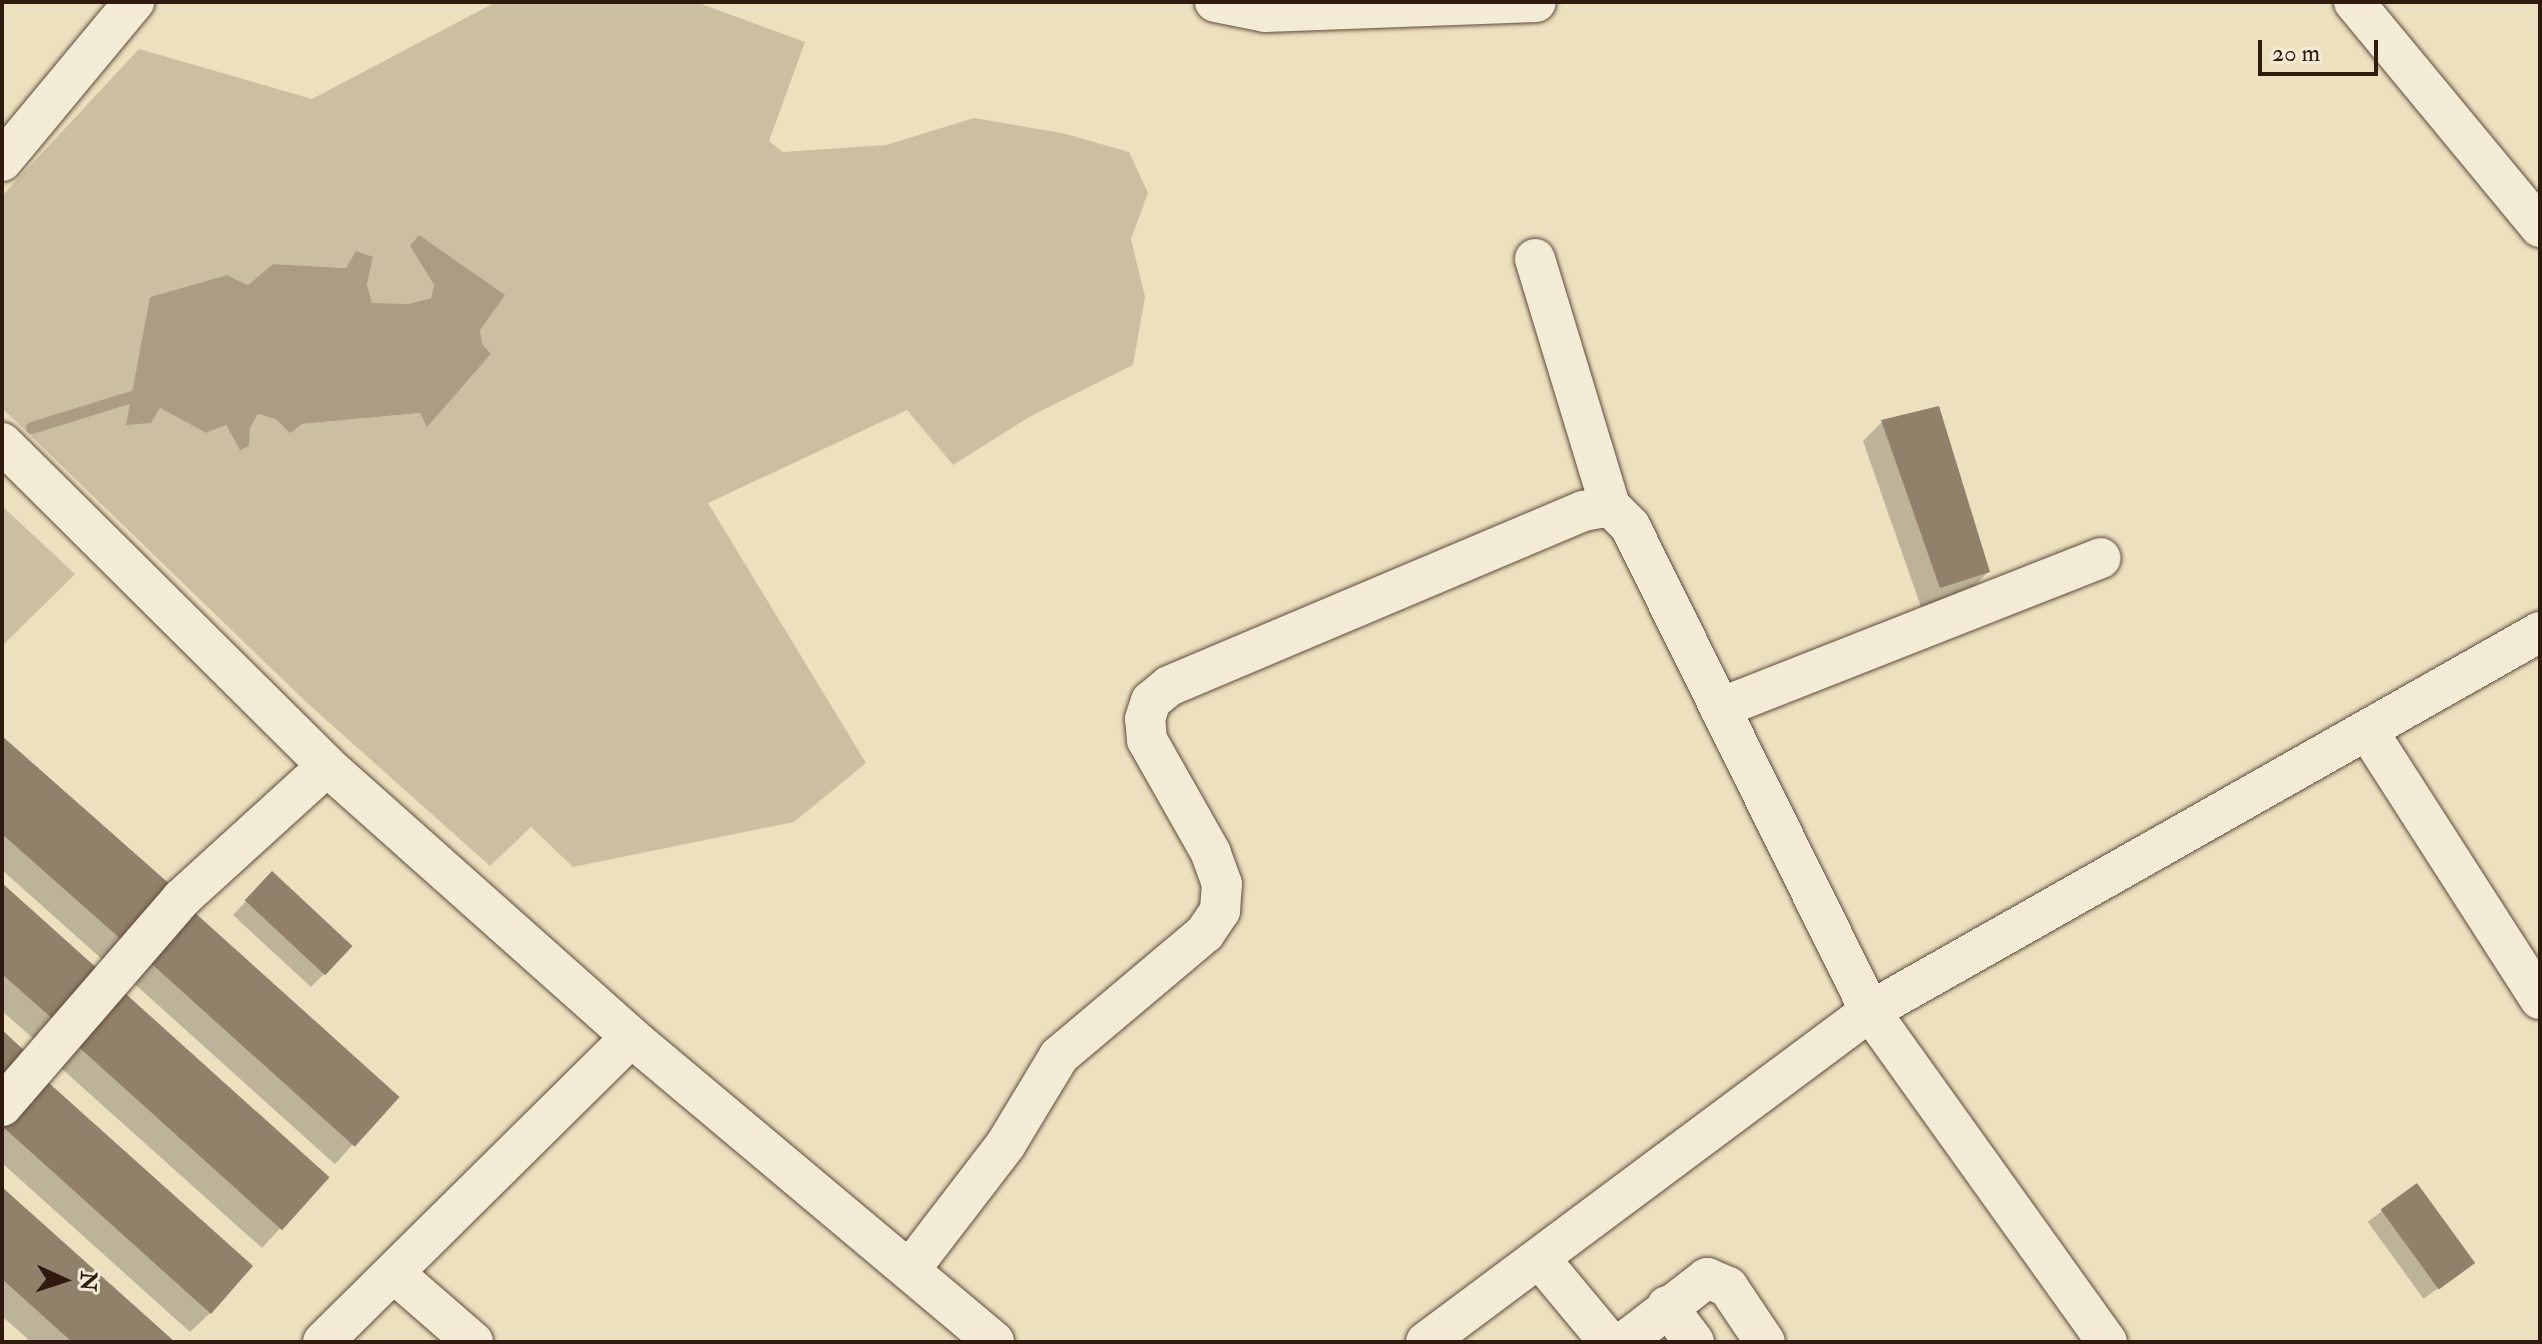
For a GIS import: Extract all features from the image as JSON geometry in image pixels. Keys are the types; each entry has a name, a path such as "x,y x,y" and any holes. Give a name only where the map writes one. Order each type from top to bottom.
{"street":[{"path":"2,161 134,2"},
{"path":"1215,2 1265,12 1536,2"},
{"path":"2354,2 2540,227"},
{"path":"1535,259 1610,506 1630,526 1870,1011 2107,1342"},
{"path":"2,443 327,766 631,1037 911,1268 994,1342"},
{"path":"911,1268 1006,1144 1059,1056 1205,933 1220,911 1222,884 1211,853 1147,740 1145,719 1151,701 1169,686 1583,511 1610,506"},
{"path":"1720,708 2101,558"},
{"path":"1426,1342 1870,1011 2369,733 2540,632"},
{"path":"2369,733 2540,999"},
{"path":"2,1106 181,899 327,766"},
{"path":"323,1342 396,1275 631,1037"},
{"path":"1540,1259 1609,1342"},
{"path":"396,1275 473,1342"},
{"path":"1624,1342 1707,1278 1721,1280 1765,1342"},
{"path":"1667,1306 1694,1342"}],"shaded area":[{"path":"496,2 696,2 805,42 769,141 783,152 886,145 974,118 1062,133 1129,152 1148,193 1131,239 1145,297 1133,365 1029,417 953,465 907,410 708,503 866,763 794,822 573,867 531,827 490,866 306,702 2,408 2,196 139,49 312,99","holes":["410,246 490,310 480,330 481,344 491,354 427,426 421,413 302,424 258,414 250,428 249,446 240,449 226,425 206,433 160,408 148,324 150,297 227,275 248,285 273,264 346,268 373,257 367,285 372,304 408,304 431,298 434,285"]},
{"path":"419,235 505,295 480,330 482,344 491,354 427,427 420,413 302,424 290,433 276,419 258,414 250,428 249,446 240,450 226,425 206,433 160,408 151,423 126,425 150,297 227,275 248,285 273,264 346,268 356,251 373,257 367,285 372,303 408,304 431,298 434,285 410,246"},
{"path":"2,506 75,574 2,646"}],"building":[{"path":"1939,406 1990,572 1940,588 1881,420"},
{"path":"2,736 173,887 124,942 2,834"},
{"path":"272,871 352,946 325,975 245,900"},
{"path":"2,883 100,971 56,1022 2,974"},
{"path":"193,911 400,1097 355,1147 148,961"},
{"path":"117,986 330,1177 282,1230 69,1039"},
{"path":"2,1030 26,1052 2,1079"},
{"path":"40,1075 253,1266 211,1314 2,1126 2,1117"},
{"path":"2417,1183 2475,1263 2439,1290 2381,1209"},
{"path":"2,1187 175,1342 72,1342 2,1279"}],"waterway":[{"path":"32,428 145,393"}]}
